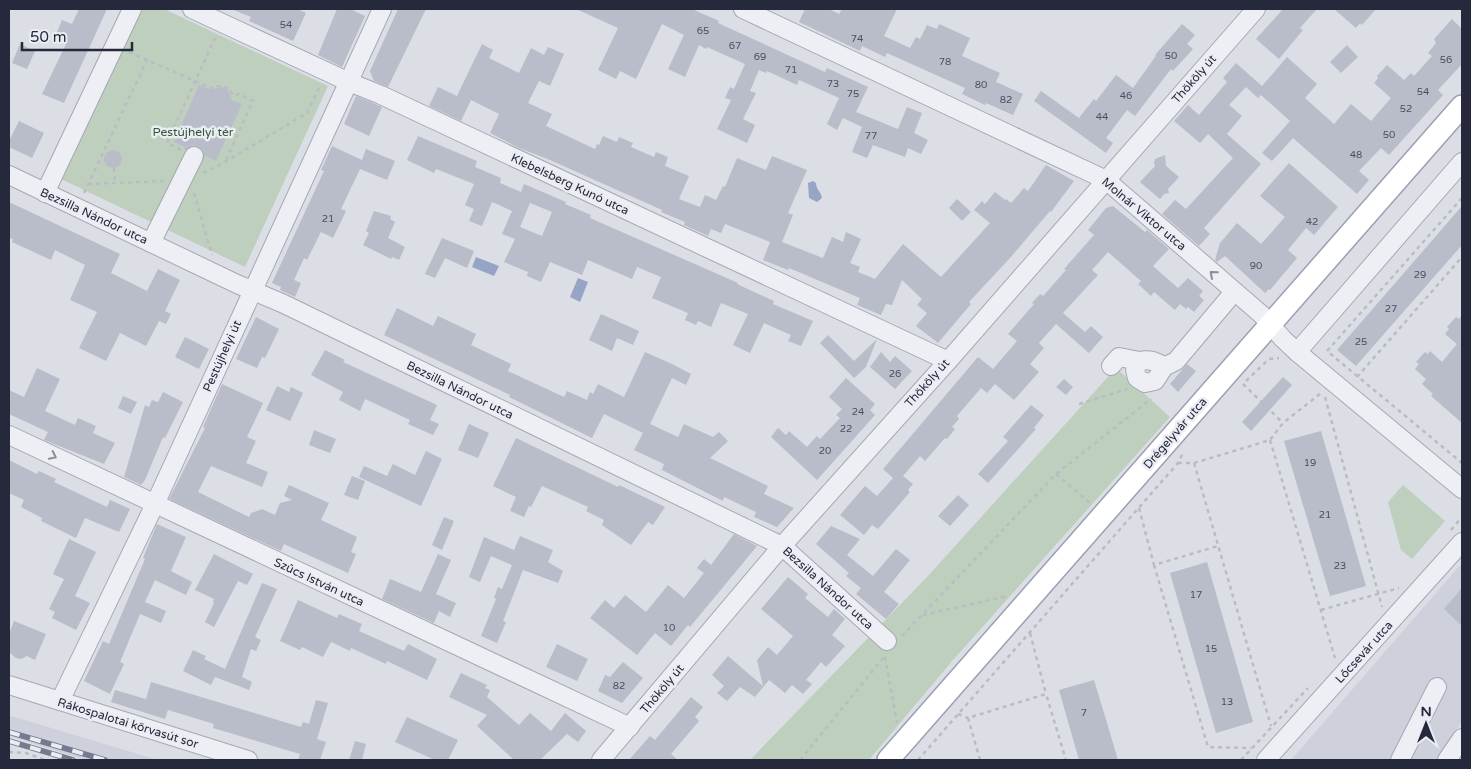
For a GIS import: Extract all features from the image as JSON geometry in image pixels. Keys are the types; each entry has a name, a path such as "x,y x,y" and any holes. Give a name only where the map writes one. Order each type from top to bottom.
{"main road":[{"name":"Drégelyvár utca","path":"888,760 1462,106"}],"street":[{"path":"45,193 132,9"},
{"name":"Klebelsberg Kunó utca","path":"192,9 348,82 381,95 948,361"},
{"name":"Pestújhelyi út","path":"60,702 154,504 382,9"},
{"name":"Molnár Viktor utca","path":"744,9 1106,180 1262,315 1297,352 1462,489"},
{"name":"Thököly út","path":"601,760 782,546 948,361 1256,9"},
{"path":"151,243 186,179 194,156"},
{"path":"1297,352 1462,162"},
{"name":"Bezsilla Nándor utca","path":"9,175 293,309 782,546 889,647"},
{"path":"1139,361 1135,370 1137,378 1148,391 1164,368 1176,361 1234,292"},
{"path":"1111,366 1119,357 1158,362 1164,368"},
{"name":"Szűcs István utca","path":"9,435 630,727"},
{"name":"Lőcsevár utca","path":"1266,760 1462,542"},
{"name":"Rákospalotai körvasút sor","path":"9,685 248,760"},
{"path":"1400,760 1437,687"},
{"path":"1447,760 1462,738"}],"path":[{"path":"218,166 167,143 222,23"},
{"path":"117,41 128,51 195,82 213,89 217,86 226,87 230,89 233,96 239,94 253,100 225,162"},
{"path":"77,208 147,60"},
{"path":"88,184 186,179 218,166 308,114 319,88 348,82"},
{"path":"102,154 106,156"},
{"path":"114,168 115,182"},
{"path":"186,179 219,275"},
{"path":"1462,198 1327,351 1462,462"},
{"path":"1354,380 1462,258"},
{"path":"1243,384 1283,423"},
{"path":"1079,404 1148,391"},
{"path":"800,760 889,647 1056,474 1148,391"},
{"path":"1178,463 1194,463 1270,440 1283,423 1323,392 1382,608"},
{"path":"1270,440 1335,658"},
{"path":"918,760 1178,463 1186,448"},
{"path":"1194,463 1271,726 1241,760"},
{"path":"1056,474 1095,507"},
{"path":"1139,508 1208,747 1252,748"},
{"path":"1154,565 1218,546"},
{"path":"1321,610 1399,588"},
{"path":"921,616 1008,596"},
{"path":"1030,633 1066,760"},
{"path":"889,647 897,724"},
{"path":"958,714 968,718 1046,694"},
{"path":"968,718 980,760"},
{"path":"9,752 26,753 45,760"}],"shaded area":[{"path":"1462,563 1462,721 1436,760 1291,760"},
{"path":"9,716 158,760 86,760 9,736"}],"green space":[{"name":"Pestújhelyi tér","path":"140,9 164,9 328,86 245,267 61,179"},
{"path":"1116,368 1170,417 953,660 869,760 750,760 927,577"},
{"path":"1403,485 1445,521 1412,559 1401,550 1388,502"}],"water":[{"path":"813,181 816,183 822,198 817,202 809,198 808,183"},
{"path":"476,257 499,266 494,276 472,267"},
{"path":"578,278 588,282 580,302 570,297"}],"building":[{"path":"79,9 107,9 64,103 42,94 67,42 55,37 62,20 72,24"},
{"path":"231,9 297,9 306,13 293,41 249,21 251,17"},
{"path":"337,9 350,9 365,16 342,67 318,55"},
{"path":"398,9 426,9 388,87 374,81 370,71"},
{"path":"576,9 692,9 719,21 718,23 825,72 827,68 868,87 856,112 898,129 907,107 922,113 914,133 928,140 921,154 908,148 905,157 873,145 867,158 852,152 862,127 843,118 837,130 827,124 839,98 799,80 797,85 767,71 766,73 759,70 750,91 756,93 743,119 755,125 747,143 717,129 731,100 725,98 730,87 734,89 745,64 699,45 685,77 668,69 684,35 662,24 636,79 620,71 616,79 598,70 618,28"},
{"path":"805,9 829,9 839,14 842,9 897,9 884,36 910,48 916,37 920,39 927,25 937,29 939,24 970,38 962,56 1000,73 996,82 1023,94 1013,115 986,103 985,105 962,94 965,88 887,53 885,57 862,46 860,51 799,22"},
{"path":"1283,9 1317,9 1300,28 1303,30 1279,59 1256,39"},
{"path":"1334,9 1376,9 1362,25 1360,23 1356,28"},
{"path":"1452,19 1462,29 1462,64 1438,90 1443,95 1389,155 1381,148 1359,171 1369,180 1357,194 1293,138 1272,161 1262,153 1290,121 1261,95 1258,98 1246,87 1229,105 1242,116 1227,134 1261,164 1204,228 1210,234 1199,246 1162,214 1175,200 1186,209 1233,158 1208,134 1200,143 1174,121 1188,105 1199,115 1227,82 1223,78 1236,63 1262,86 1287,57 1317,84 1305,98 1334,124 1351,104 1371,121 1391,98 1374,83 1378,78 1377,76 1387,65 1404,80 1411,73 1414,76 1432,56 1428,53 1436,43 1434,39"},
{"path":"1182,24 1195,35 1187,44 1193,49 1173,71 1171,69 1135,116 1127,110 1106,138 1113,143 1106,153 1034,101 1041,91 1079,118 1094,99 1096,101 1116,75 1133,88 1155,55"},
{"path":"20,44 35,51 27,69 12,63"},
{"path":"482,44 493,50 489,58 519,73 531,48 544,55 548,47 564,54 550,86 539,81 528,103 552,114 546,126 595,149 603,136 617,142 619,137 633,143 631,147 654,157 656,152 668,157 665,166 689,176 679,199 700,207 705,195 716,200 723,186 725,187 737,158 766,170 772,156 807,170 788,213 793,215 782,242 823,258 832,237 843,242 846,232 861,239 850,263 860,267 858,272 875,279 903,244 941,277 990,223 974,210 982,201 985,204 995,192 1011,203 1024,188 1028,191 1046,165 1074,181 1051,212 969,302 971,304 938,343 916,326 927,313 917,305 922,299 902,280 892,305 886,304 881,315 857,305 860,298 789,268 788,270 763,260 770,242 725,224 721,233 711,229 708,236 684,225 685,222 661,212 662,210 519,148 490,133 499,114 471,100 461,121 429,106 438,87 457,96"},
{"path":"1347,45 1358,57 1341,73 1330,62"},
{"path":"199,85 212,90 220,87 225,88 228,90 232,100 242,104 216,161 206,156 204,158 203,151 198,146 193,145 186,150 184,149 185,147 174,142"},
{"path":"356,96 382,107 369,136 344,124"},
{"path":"19,121 44,133 32,158 9,147 9,141"},
{"path":"418,136 477,161 475,167 501,178 500,183 521,192 524,184 566,202 565,204 591,215 590,218 738,283 774,301 773,304 813,321 801,346 788,341 791,335 764,323 750,353 733,345 748,314 721,303 711,327 698,321 696,325 685,320 688,313 652,298 661,277 637,267 632,279 588,260 582,275 550,262 541,282 527,276 528,272 504,262 515,239 502,234 512,211 492,202 482,226 469,221 474,209 465,205 474,184 436,169 434,173 407,160","holes":["530,203 552,212 542,236 520,227"]},
{"path":"332,146 362,160 366,149 395,161 387,180 360,169 341,209 346,211 333,238 321,232 307,260 304,258 294,280 301,283 295,297 280,290 281,287 272,283 324,171 321,170"},
{"path":"113,150 119,153 122,159 119,165 113,168 107,165 104,159 107,153"},
{"path":"1165,155 1166,166 1179,177 1168,189 1169,193 1164,194 1160,199 1140,182 1155,166 1155,159"},
{"path":"1289,163 1338,207 1314,235 1306,228 1288,250 1297,258 1270,290 1265,293 1225,256 1217,262 1215,260 1220,243 1237,223 1261,244 1285,217 1260,196"},
{"path":"957,199 971,212 962,221 949,208"},
{"path":"9,202 120,254 111,273 147,291 158,269 180,280 165,311 171,314 166,324 159,321 146,346 120,333 106,361 79,348 97,312 70,300 85,265 55,250 51,260 12,242 13,239 9,238"},
{"path":"1113,206 1145,232 1147,230 1169,249 1153,266 1178,288 1188,278 1203,291 1199,296 1204,300 1194,312 1180,304 1175,310 1154,292 1151,296 1138,284 1141,281 1108,252 1092,270 1098,275 1063,313 1085,332 1091,326 1103,337 1089,353 1056,324 1039,343 1044,348 1030,364 1039,372 1014,400 995,384 987,393 981,388 957,416 959,419 952,427 955,429 947,439 945,438 925,461 920,456 903,476 913,484 908,490 910,492 878,529 872,525 864,535 840,515 865,486 877,496 893,478 883,469 978,357 993,369 1017,341 1008,334 1034,304 1032,303 1040,294 1043,296 1066,270 1064,269 1094,235 1088,230 1106,208"},
{"path":"1462,206 1462,245 1356,366 1337,350"},
{"path":"374,211 391,216 390,219 395,222 388,238 405,247 399,260 392,257 391,259 363,245 369,233 366,231"},
{"path":"442,238 474,251 467,268 445,258 435,278 425,274"},
{"path":"397,308 433,326 438,316 476,334 471,345 511,364 508,371 564,397 567,391 587,400 590,392 593,394 598,384 624,397 645,352 670,363 691,374 686,385 672,378 650,424 678,437 684,424 713,437 719,432 728,441 710,458 768,486 764,494 794,508 777,527 754,517 756,512 724,497 723,501 662,470 664,464 634,450 643,433 604,414 592,438 509,397 510,395 384,335"},
{"path":"601,314 639,331 633,345 617,338 612,351 589,340"},
{"path":"1462,315 1462,423 1431,396 1433,394 1422,384 1426,379 1415,369 1419,364 1416,362 1425,352 1428,354 1430,351 1442,362 1457,344 1445,334 1449,329 1447,327 1456,317 1459,319"},
{"path":"256,317 279,329 265,358 262,357 257,368 236,359"},
{"path":"828,335 854,361 877,339 866,367 854,378 820,343"},
{"path":"185,337 209,349 199,369 175,357"},
{"path":"325,350 345,360 343,362 437,405 430,420 439,424 433,435 408,424 410,420 365,399 360,411 339,400 343,392 311,375"},
{"path":"881,352 890,362 895,356 912,371 895,389 870,367"},
{"path":"1187,364 1196,371 1178,392 1170,384"},
{"path":"37,368 60,379 45,411 75,425 78,418 96,426 93,433 115,443 104,464 44,440 48,432 9,414 9,390 24,397"},
{"path":"1283,377 1292,385 1251,431 1242,422"},
{"path":"846,378 875,404 870,410 875,415 817,480 771,437 778,428 786,435 789,431 807,447 817,436 820,439 840,418 836,415 842,409 829,397"},
{"path":"1064,379 1073,387 1066,395 1056,387"},
{"path":"222,384 263,403 247,437 256,441 246,463 268,472 262,487 211,466 198,492 249,517 251,513 262,509 275,515 280,503 292,500 284,496 289,485 329,503 321,520 357,537 351,552 356,554 348,573 284,544 281,551 169,499 205,428 203,427"},
{"path":"277,386 289,392 291,387 303,393 290,421 266,410"},
{"path":"163,392 183,402 165,438 163,437 145,480 141,485 124,477 145,405 149,407 152,400 158,402"},
{"path":"123,396 137,402 131,414 118,408"},
{"path":"1031,405 1044,415 1034,428 1036,429 988,483 978,474 1008,441 1003,437"},
{"path":"469,424 489,433 478,458 458,450"},
{"path":"314,430 336,439 330,453 309,445"},
{"path":"1321,431 1366,586 1330,596 1284,441"},
{"path":"516,438 618,487 619,485 665,507 653,525 648,522 631,545 602,525 604,520 586,511 588,507 542,486 524,517 510,511 516,497 493,486"},
{"path":"426,451 442,459 421,506 359,477 364,466 387,476 393,464 415,475"},
{"path":"9,460 37,474 39,471 56,479 54,482 107,507 110,500 130,509 119,532 85,518 76,538 41,521 42,518 21,507 24,500 9,493"},
{"path":"352,476 365,481 358,500 344,495"},
{"path":"958,495 969,505 950,526 938,516"},
{"path":"444,517 454,521 442,550 432,545"},
{"path":"157,524 186,537 171,571 192,582 186,595 155,580 145,602 166,611 161,623 140,614 120,662 124,664 110,694 84,681 103,641 109,644 145,559 143,558"},
{"path":"831,526 860,539 847,555 873,576 896,549 910,560 884,592 899,604 886,619 856,594 861,588 846,576 849,573 816,544"},
{"path":"734,534 757,546 690,627 688,625 671,646 655,633 637,655 590,618 605,600 614,608 625,595 646,612 668,585 684,598 704,573 697,568 704,559 711,565"},
{"path":"520,536 553,550 548,562 563,571 558,583 523,570 503,621 506,622 497,643 481,636 496,599 494,598 498,587 502,589 512,565 491,556 480,582 469,577 484,537 514,550"},
{"path":"69,539 96,552 75,596 90,603 76,630 52,618 55,612 49,609 64,579 53,574"},
{"path":"214,554 253,574 247,585 238,581 214,627 205,622 214,599 195,590"},
{"path":"438,554 451,560 436,594 456,603 450,617 439,611 434,623 382,599 390,579 421,592"},
{"path":"1207,562 1253,722 1216,733 1170,573"},
{"path":"788,577 808,594 805,598 828,617 834,609 845,619 832,635 845,646 826,667 821,662 806,680 812,684 803,694 792,685 785,693 769,680 755,697 740,687 727,701 717,693 724,686 712,675 728,656 763,686 757,660 768,647 777,655 793,636 761,609"},
{"path":"262,583 277,589 255,637 261,640 256,651 251,649 242,677 252,682 249,690 215,677 211,685 183,671 193,650 206,656 204,659 225,669"},
{"path":"1462,588 1462,626 1444,609"},
{"path":"298,600 337,618 339,614 362,624 359,631 404,651 408,644 437,659 427,680 387,661 386,664 351,648 350,651 331,642 323,657 302,647 300,650 280,641"},
{"path":"14,621 46,634 35,660 27,656 21,659 16,658 10,653 9,634"},
{"path":"557,644 588,659 577,681 546,667"},
{"path":"623,662 643,678 622,703 598,691 605,675 610,677"},
{"path":"461,673 487,685 485,688 490,690 487,697 519,725 530,713 551,731 565,713 586,731 578,742 567,734 540,760 514,760 477,726 487,715 449,697"},
{"path":"1094,680 1118,760 1079,760 1059,690"},
{"path":"151,682 301,727 303,722 309,724 316,700 328,703 317,739 326,742 320,760 298,760 300,754 213,728 214,724 168,710 165,719 111,702 115,690 146,699"},
{"path":"691,697 703,707 695,717 699,721 671,754 678,760 629,760 650,736 655,740"},
{"path":"407,717 458,740 448,760 435,760 395,742"},
{"path":"355,741 366,744 362,760 349,760"}],"railway":[{"path":"9,732 105,760"},
{"path":"9,741 73,760"}]}
